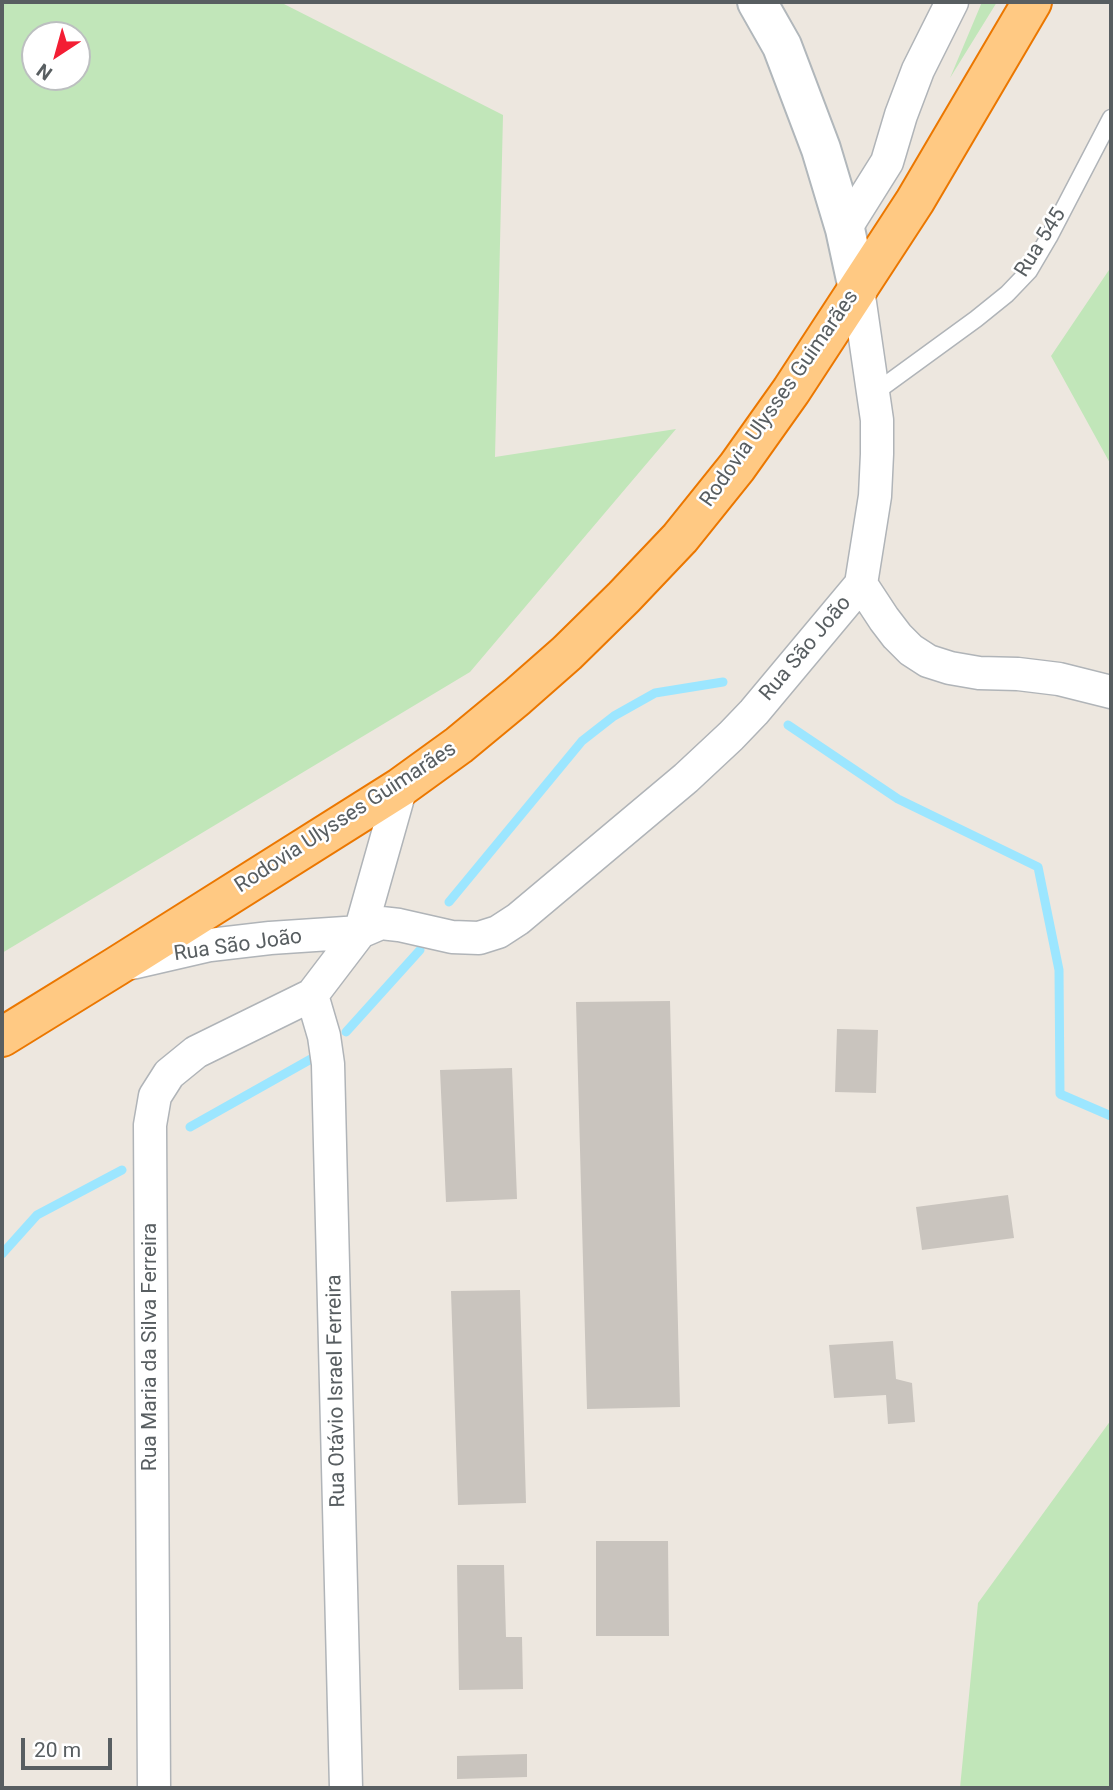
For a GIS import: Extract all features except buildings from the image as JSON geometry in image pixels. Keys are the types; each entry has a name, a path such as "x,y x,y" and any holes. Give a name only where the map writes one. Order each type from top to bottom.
{"highway":[{"name":"Rodovia Ulysses Guimarães","path":"2,1037 401,787 459,745 557,662 624,597 680,538 737,467 791,391 915,201 1032,2"}],"street":[{"name":"Rua São João","path":"117,966 211,945 360,932 381,923 452,937 479,938 498,932 518,919 686,778 731,736 861,584 875,496 877,420 858,289 845,229 821,149 782,46 757,2"},
{"path":"845,229 887,162 918,69 952,2"},
{"path":"861,584 897,636 911,650 928,661 979,673 1059,679 1111,692"},
{"path":"312,995 360,932 401,787"},
{"name":"Rua Maria da Silva Ferreira","path":"154,1788 150,1125 155,1096 169,1074 196,1052 312,995"},
{"name":"Rua Otávio Israel Ferreira","path":"312,995 324,1036 328,1064 346,1788"}],"lane":[{"name":"Rua 545","path":"873,394 976,319 1007,294 1029,271 1111,118"}],"green space":[{"path":"2,2 280,2 503,115 495,457 676,429 470,672 2,953"},
{"path":"982,2 997,2 950,78"},
{"path":"1111,267 1111,465 1051,356"},
{"path":"1111,1420 1111,1788 960,1788 978,1603"}],"waterway":[{"path":"449,902 582,741 614,716 655,693 723,682"},
{"path":"788,725 898,799 1038,867 1059,970 1060,1094 1111,1116"},
{"path":"346,1032 420,950"},
{"path":"190,1127 311,1059"},
{"path":"2,1254 37,1215 122,1170"}]}
